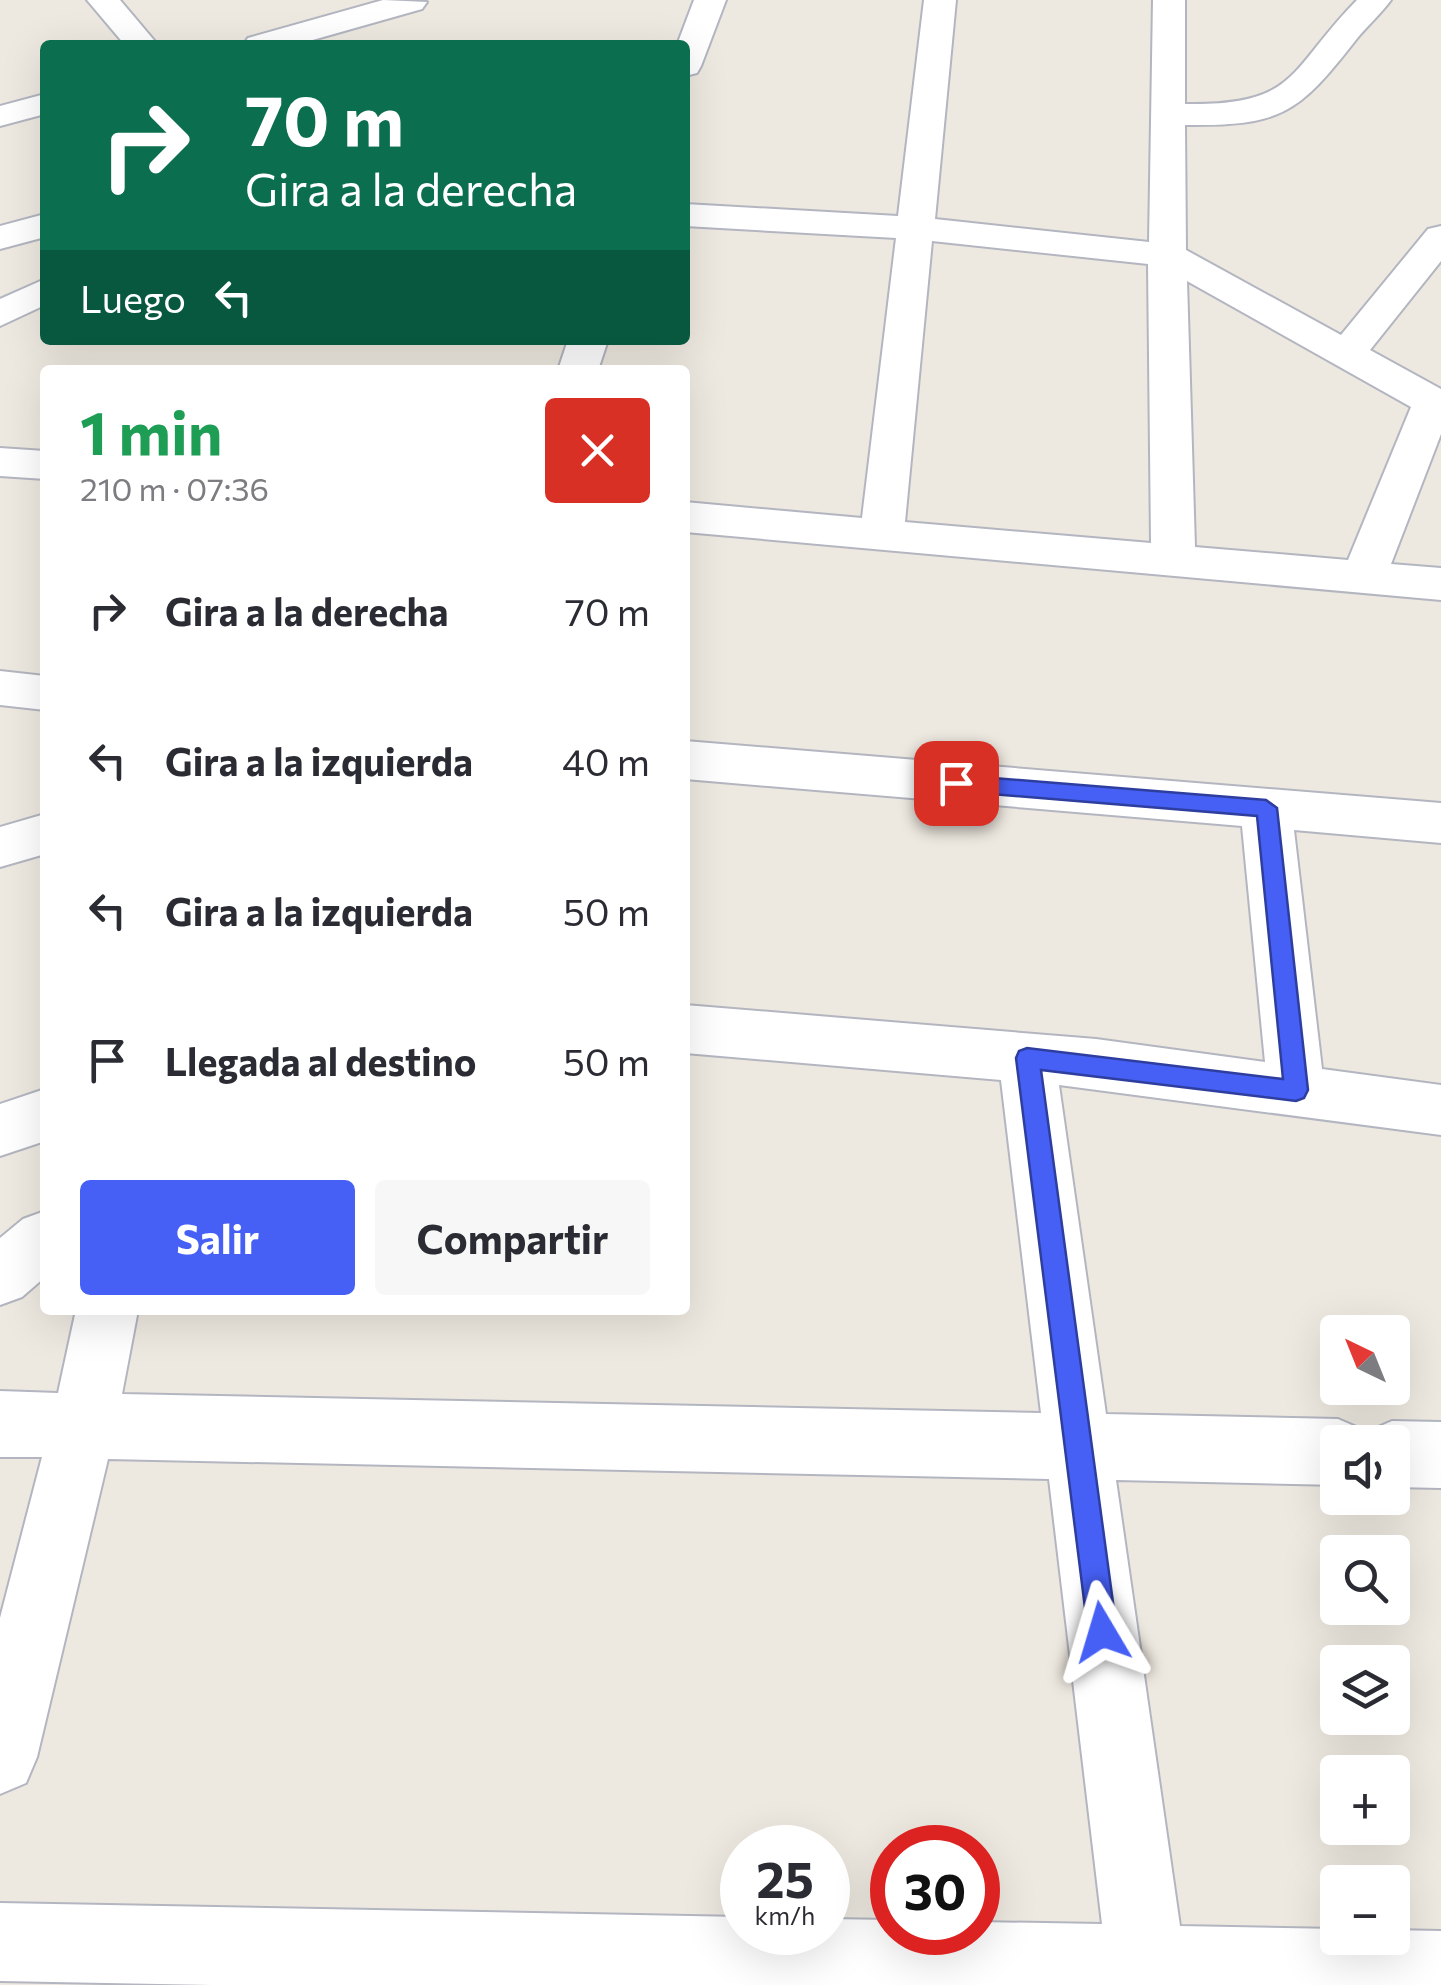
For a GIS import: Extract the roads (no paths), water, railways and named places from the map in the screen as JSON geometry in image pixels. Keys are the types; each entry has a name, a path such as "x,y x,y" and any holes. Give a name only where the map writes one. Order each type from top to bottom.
{"street":[{"path":"103,0 138,40"},
{"path":"690,53 710,0"},
{"path":"882,535 940,0"},
{"path":"1169,0 1166,255 1173,561"},
{"path":"276,40 413,1"},
{"path":"373,40 413,1"},
{"path":"1168,114 1230,116 1266,108 1306,83 1348,26 1372,1"},
{"path":"0,116 40,105"},
{"path":"690,215 914,228 1166,255 1437,404 1362,578"},
{"path":"0,238 40,226"},
{"path":"1346,355 1441,237"},
{"path":"0,314 40,293"},
{"path":"0,462 40,466"},
{"path":"690,517 1441,584"},
{"path":"0,688 40,692"},
{"path":"690,760 1441,823"},
{"path":"1266,808 1296,1090"},
{"path":"0,847 40,835"},
{"path":"690,1029 1027,1058 1441,1110"},
{"path":"1027,1058 1148,1974"},
{"path":"0,1130 40,1117"},
{"path":"0,1276 40,1243"},
{"path":"0,1757 83,1426 106,1315"},
{"path":"0,1424 1320,1452"},
{"path":"1410,1454 1441,1455"},
{"path":"0,1942 1148,1974 1441,1970"}]}
